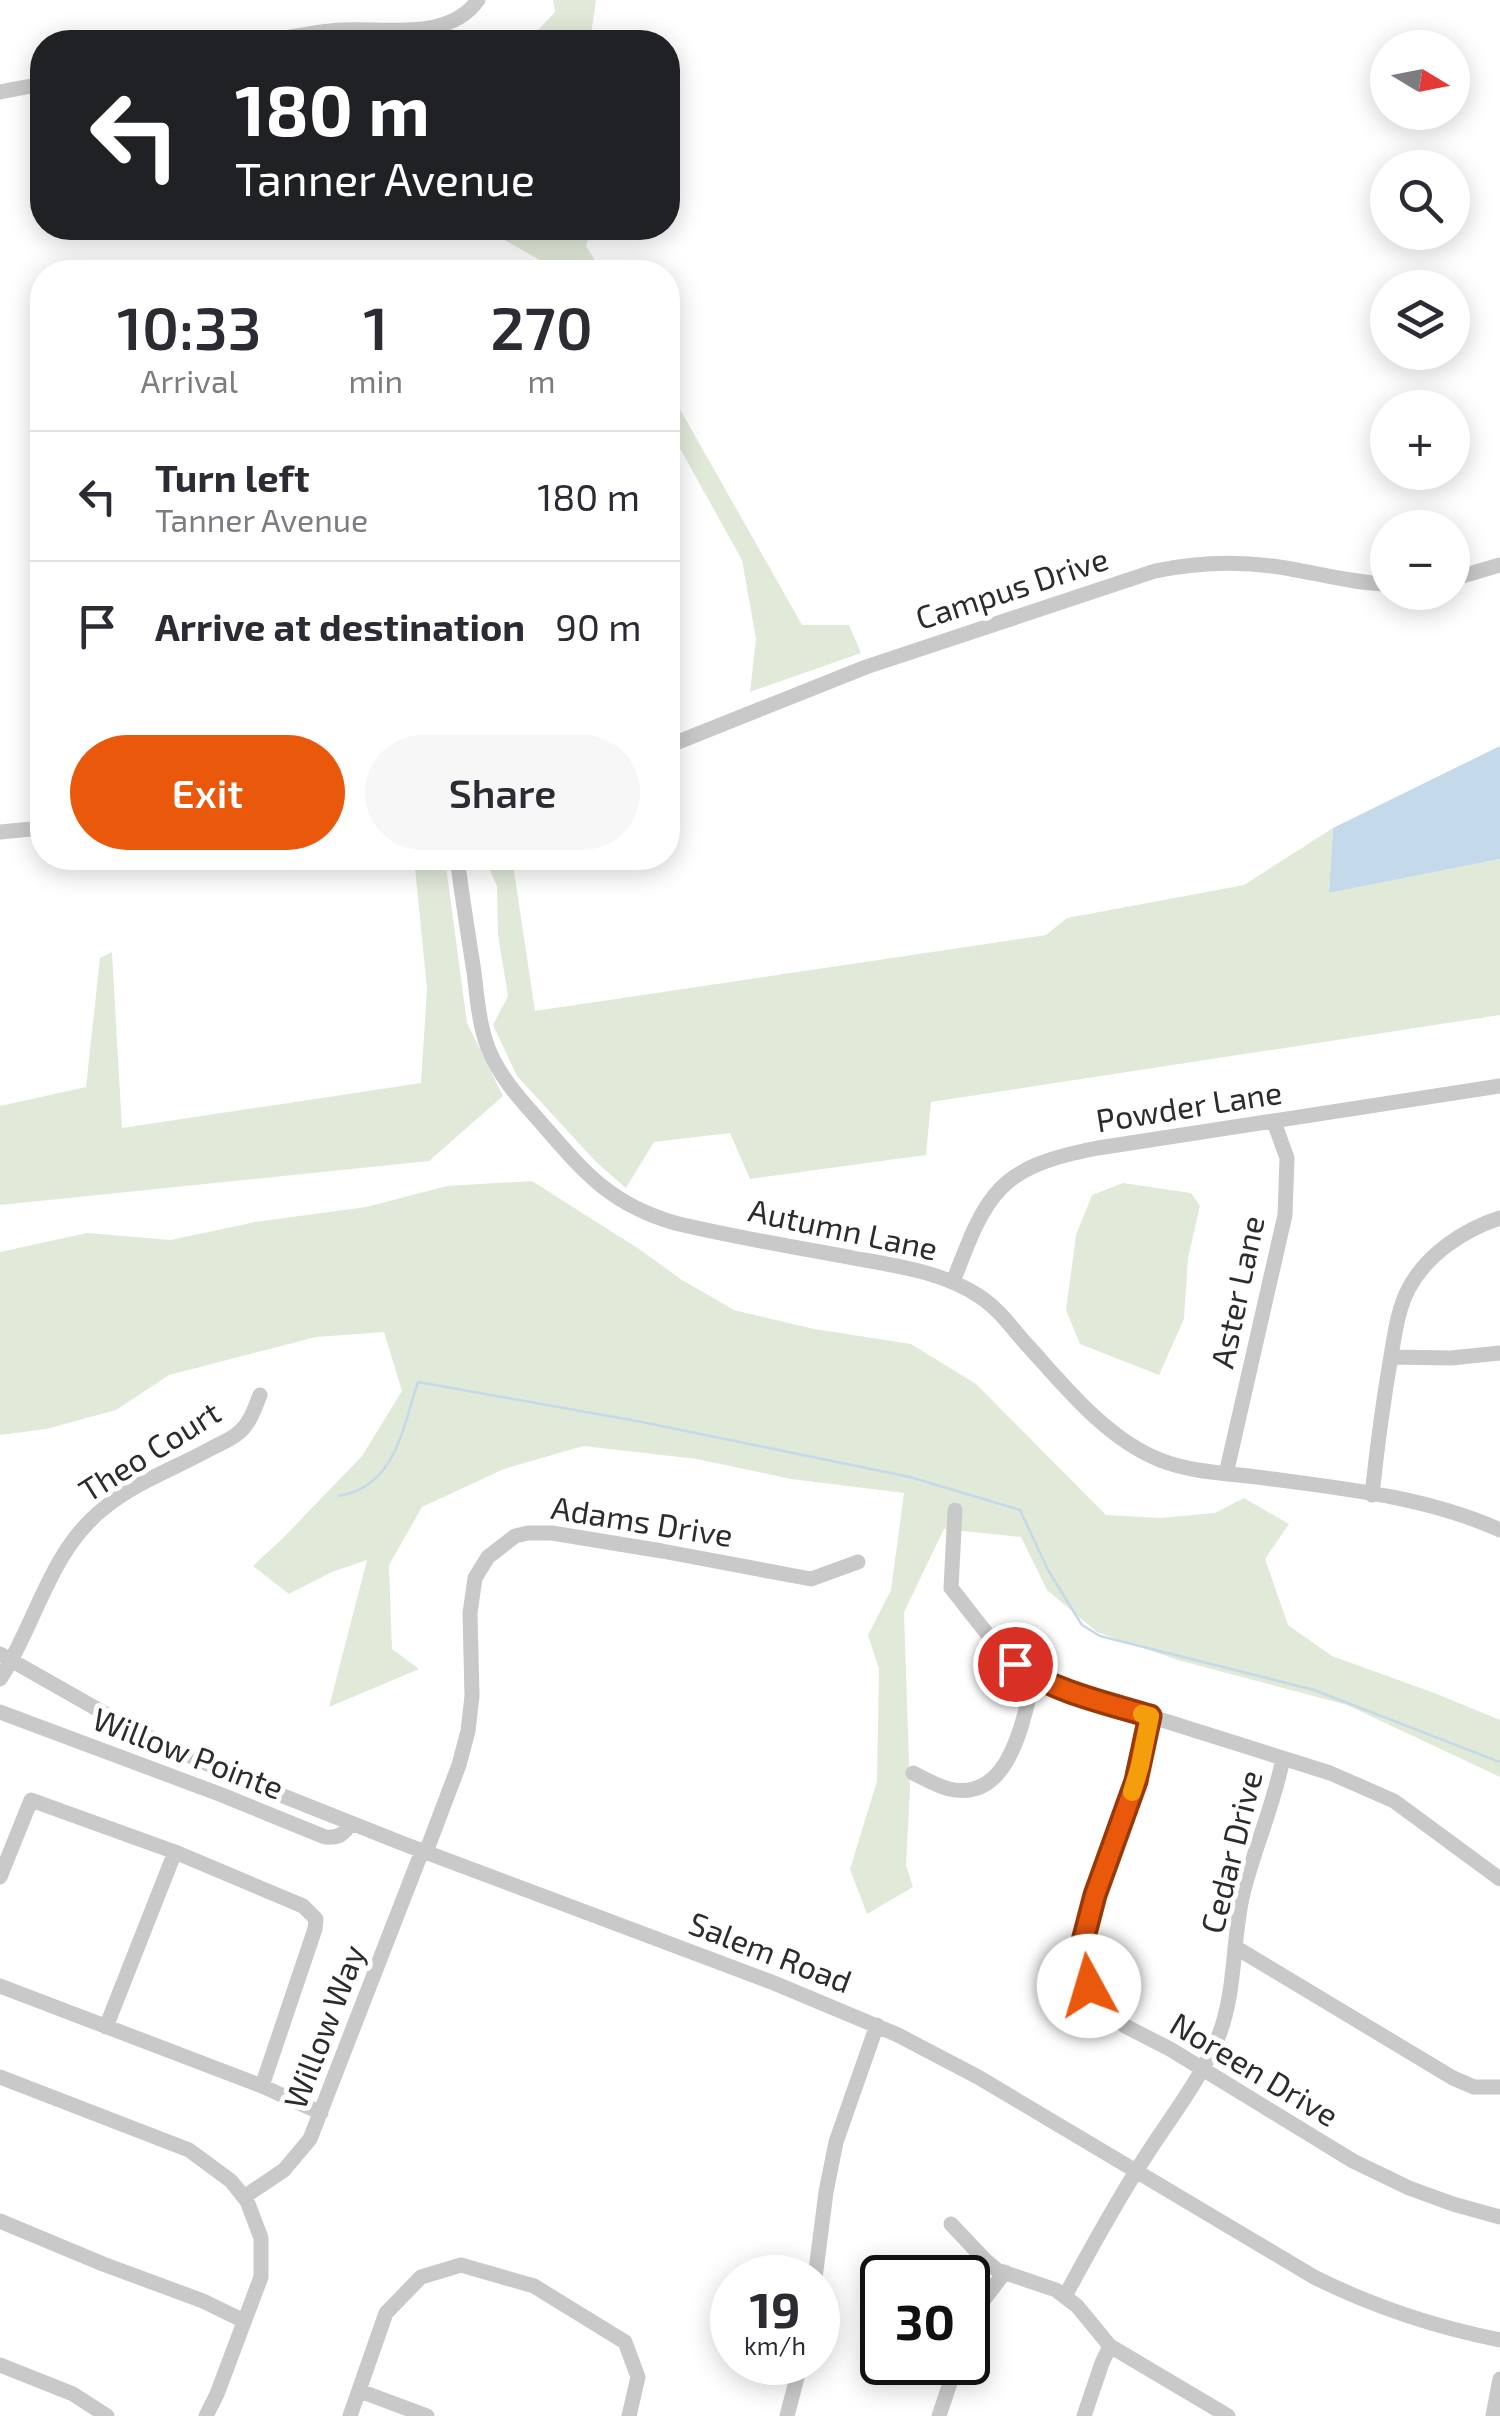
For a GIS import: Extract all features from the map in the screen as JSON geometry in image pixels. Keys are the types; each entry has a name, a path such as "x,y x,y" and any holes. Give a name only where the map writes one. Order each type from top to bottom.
{"street":[{"path":"401,30 458,18 478,0"},
{"path":"0,92 30,86"},
{"name":"Campus Drive","path":"680,741 866,667 1155,571 1228,563 1370,583"},
{"path":"1470,574 1500,565"},
{"path":"0,832 30,829"},
{"name":"Autumn Lane","path":"459,870 487,1045 515,1094 595,1183 633,1207 675,1223 888,1264 953,1282 1001,1314 1061,1382 1126,1442 1165,1462 1442,1508 1500,1530"},
{"name":"Powder Lane","path":"953,1282 984,1208 998,1190 1030,1167 1083,1151 1500,1086"},
{"name":"Aster Lane","path":"1226,1474 1284,1214 1287,1158 1274,1122"},
{"path":"1372,1495 1391,1357 1402,1306 1414,1280 1457,1238 1500,1218"},
{"path":"1391,1357 1451,1358 1500,1353"},
{"name":"Theo Court","path":"0,1679 6,1657 64,1554 85,1525 123,1493 236,1436 251,1418 260,1395"},
{"path":"955,1510 951,1588 1015,1664 1054,1686 1330,1772 1415,1815 1500,1879"},
{"name":"Adams Drive","path":"424,1851 459,1765 468,1731 472,1696 470,1613 475,1578 488,1556 515,1536 552,1533 811,1579 858,1562"},
{"name":"Salem Road","path":"6,1657 92,1707 228,1774 764,1979 876,2026 978,2077 1294,2266 1355,2297 1417,2320 1500,2340"},
{"path":"913,1773 950,1790 968,1790 988,1782 1013,1750 1034,1676"},
{"name":"Willow Pointe","path":"0,1712 324,1837 344,1834 351,1823"},
{"name":"Noreen Drive","path":"1150,1716 1136,1781 1113,1840 1083,1941 1082,1964 1094,1995 1117,2019 1380,2175 1454,2204 1500,2216"},
{"name":"Cedar Drive","path":"1064,2296 1215,2044 1227,2012 1245,1886 1278,1786 1283,1758"},
{"path":"0,1877 31,1800 175,1852 303,1906 316,1919 262,2086"},
{"name":"Willow Way","path":"244,2197 290,2165 310,2139 424,1851"},
{"path":"106,2026 175,1852"},
{"path":"1235,1947 1452,2078 1474,2087 1500,2087"},
{"path":"0,1986 262,2086 322,2113"},
{"path":"818,2255 836,2142 876,2026"},
{"path":"0,2077 189,2150 220,2172 244,2197 258,2225 263,2251 261,2277 206,2416"},
{"path":"0,2221 244,2320"},
{"path":"951,2224 985,2260 1064,2296 1110,2346 1228,2416"},
{"path":"350,2416 386,2314 421,2277 462,2265 534,2286 625,2342 638,2377 628,2416"},
{"path":"990,2292 1005,2272"},
{"path":"1084,2416 1110,2346"},
{"path":"0,2365 73,2394 108,2416"},
{"path":"1493,2416 1500,2379"},
{"path":"787,2416 796,2385"},
{"path":"939,2416 950,2385"},
{"path":"360,2391 427,2416"}],"green space":[{"path":"553,0 596,0 592,30 538,30 555,12"},
{"path":"504,240 588,240 586,246 595,260 540,260"},
{"path":"680,409 802,625 849,625 861,653 750,692 756,639 742,560 680,449"},
{"path":"1333,828 1329,893 1500,859 1500,1015 931,1102 926,1155 750,1179 730,1133 654,1142 626,1188 596,1162 517,1076 493,1025 508,996 498,935 497,886 490,870 514,870 535,1011 1046,935 1067,918 1244,885"},
{"path":"415,870 447,870 467,1023 503,1096 429,1161 0,1205 0,1106 86,1087 100,958 112,952 122,1128 421,1083 427,989"},
{"path":"532,1181 734,1310 814,1329 911,1344 976,1384 1106,1515 1160,1518 1215,1513 1244,1498 1289,1524 1265,1559 1288,1625 1332,1656 1500,1720 1500,1777 1347,1705 1178,1660 1097,1632 1047,1590 1021,1537 944,1529 904,1612 910,1790 906,1865 913,1887 867,1914 850,1869 877,1781 879,1669 868,1635 891,1590 904,1493 791,1479 697,1459 583,1446 504,1469 422,1507 389,1565 392,1649 419,1669 329,1707 367,1560 289,1594 253,1566 362,1456 402,1391 384,1332 316,1337 169,1375 116,1410 46,1429 0,1435 0,1252 87,1233 171,1240 255,1222 366,1207 447,1186"},
{"path":"1123,1183 1191,1193 1200,1206 1188,1258 1184,1319 1159,1375 1080,1344 1066,1310 1076,1235 1092,1195"}],"water":[{"path":"1500,746 1500,859 1329,893 1333,828"}],"waterway":[{"path":"339,1496 373,1481 385,1468 401,1436 418,1382 642,1422 910,1477 1020,1510 1048,1570 1082,1625 1100,1636 1314,1690 1500,1762"}],"slow traffic":[{"path":"1132,1792 1150,1716 1142,1714"}],"route":[{"path":"1015,1664 1054,1686 1150,1716 1136,1781 1113,1840 1083,1941 1082,1964 1089,1986"}]}
